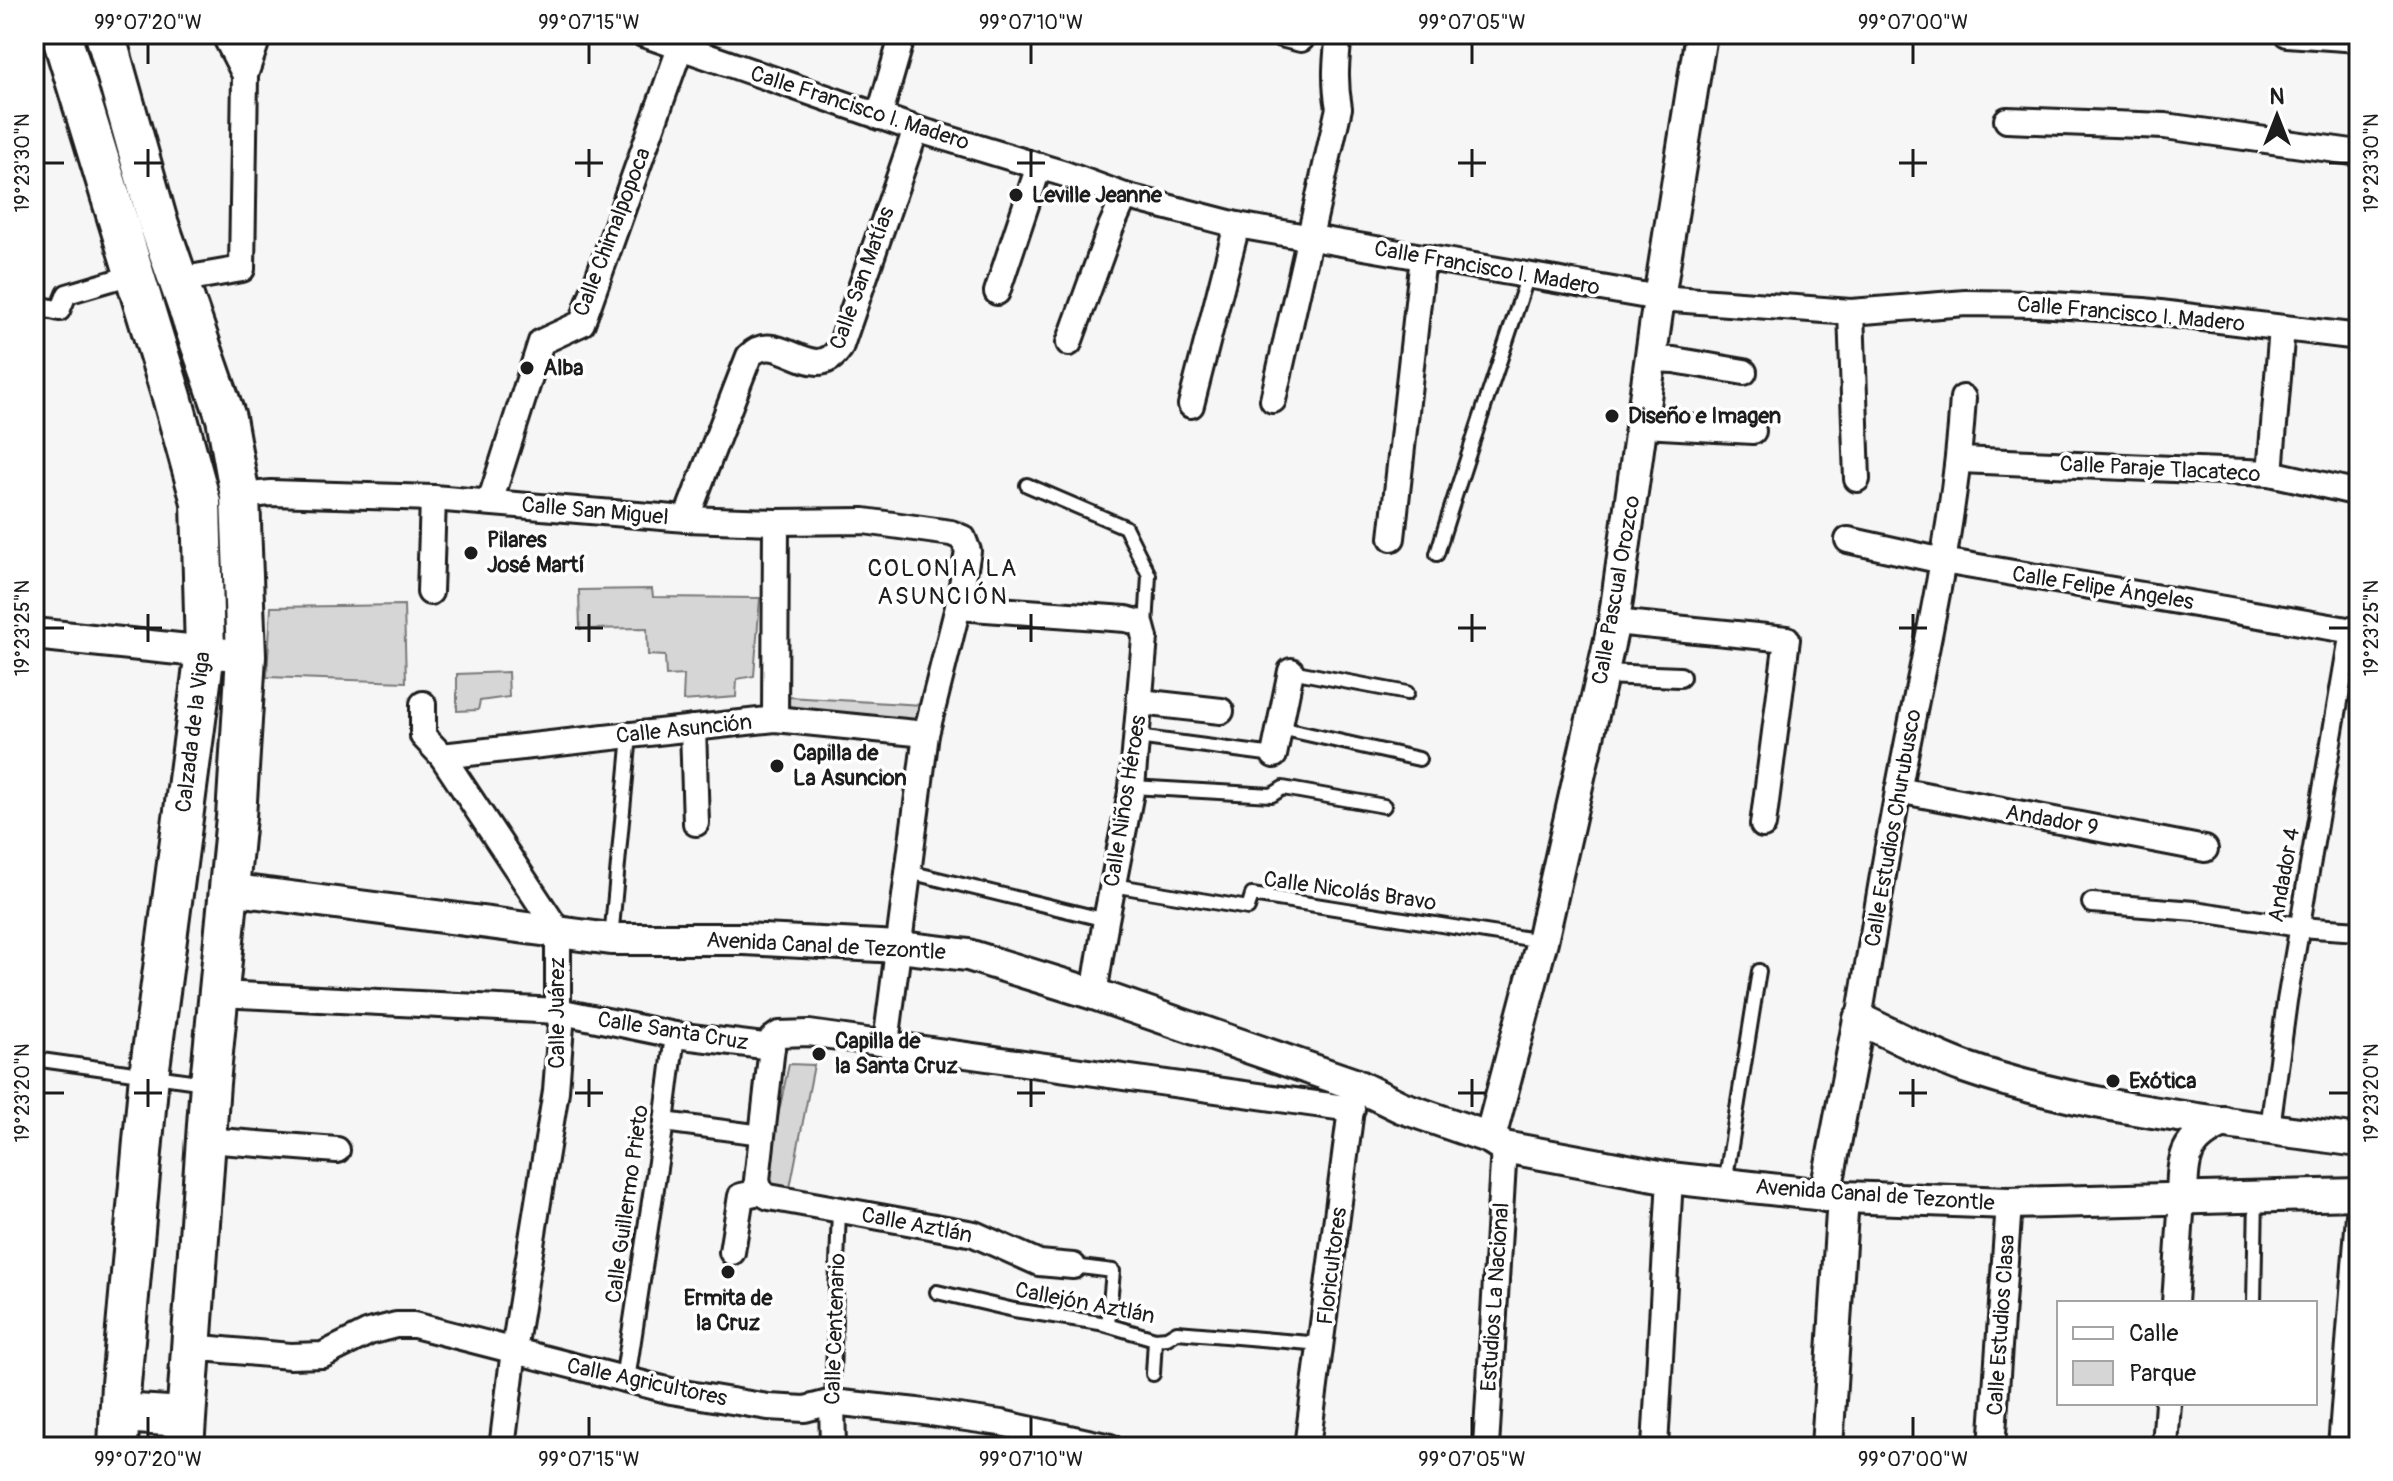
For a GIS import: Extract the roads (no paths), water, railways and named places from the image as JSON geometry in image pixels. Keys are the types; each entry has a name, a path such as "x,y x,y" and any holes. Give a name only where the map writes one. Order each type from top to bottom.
{"main road":[{"name":"Calzada de la Viga","path":"61,34 139,223 178,280 226,418 240,496 246,656 236,817 210,1083 184,1432"},
{"name":"Calzada de la Viga","path":"105,34 139,223 135,274 201,502 205,652 149,1075 118,1430"},
{"path":"118,1430 184,1432"}],"street":[{"path":"224,34 245,75"},
{"path":"178,280 242,269 245,75 259,34"},
{"name":"Calle Francisco I. Madero","path":"643,34 681,41 879,117 1125,196 1237,225 1309,238 1659,298 1851,312 1966,303 2037,304 2144,311 2359,337"},
{"path":"879,117 903,34"},
{"path":"1281,34 1301,39 1303,34"},
{"path":"1273,400 1339,108 1335,67 1339,34"},
{"name":"Calle Pascual Orozco","path":"1497,1143 1614,622 1659,298 1701,34"},
{"path":"2287,34 2359,39"},
{"name":"Calle Chimalpopoca","path":"490,502 541,342 582,323 681,41"},
{"path":"2007,120 2165,126 2359,153"},
{"name":"Calle San Matías","path":"686,519 749,356 757,348 769,346 812,362 824,362 834,358 840,348 916,129"},
{"path":"997,292 1039,166"},
{"path":"1069,343 1125,196"},
{"path":"1191,405 1237,225"},
{"path":"1392,538 1423,257"},
{"path":"34,305 60,311 67,294 135,274"},
{"path":"1851,312 1857,479"},
{"path":"2270,473 2282,328"},
{"path":"1651,359 1744,372"},
{"name":"Calle Estudios Churubusco","path":"1827,1447 1834,1196 1859,1019 1898,790 1960,460 1963,398"},
{"path":"1643,425 1753,431"},
{"name":"Calle Paraje Tlacateco","path":"1960,460 2270,473 2359,493"},
{"name":"Calle San Miguel","path":"240,496 271,493 433,498 686,519 864,521 951,533 963,538 968,551 958,607"},
{"path":"430,592 433,498"},
{"path":"775,719 776,522"},
{"name":"Calle Felipe Ángeles","path":"1848,540 1943,561 2355,632"},
{"path":"886,1043 926,734 958,607 1126,619 1141,623 1145,638"},
{"path":"1614,622 1787,639 1763,825"},
{"name":"Andador 4","path":"2270,1128 2299,927 2355,632"},
{"path":"34,634 246,656"},
{"name":"Calle Niños Héroes","path":"1094,994 1132,787 1145,638"},
{"path":"1274,755 1291,671"},
{"path":"1602,674 1680,677"},
{"path":"1140,702 1221,711"},
{"name":"Calle Juárez","path":"423,704 423,736 442,756 558,931 558,1011 561,1025 556,1091 500,1447"},
{"name":"Calle Asunción","path":"442,756 775,719 926,734"},
{"path":"693,728 696,823"},
{"name":"Andador 9","path":"1898,790 2205,849"},
{"name":"Avenida Canal de Tezontle","path":"228,889 611,939 744,939 899,947 968,955 1094,994 1353,1096 1401,1107 1497,1143 1670,1178 1834,1196 2009,1203 2359,1194"},
{"path":"2092,903 2195,911 2299,927 2359,931"},
{"name":"Calle Santa Cruz","path":"219,994 558,1011 675,1035 772,1047 772,1039 779,1034 809,1033 1353,1096"},
{"path":"1859,1019 1963,1066 2040,1088 2094,1101 2359,1141"},
{"name":"Calle Guillermo Prieto","path":"625,1380 675,1035"},
{"path":"732,1252 741,1196 760,1192 757,1180 772,1047"},
{"name":"Floricultores","path":"1307,1447 1353,1096"},
{"path":"664,1122 762,1135"},
{"path":"2175,1301 2185,1157 2191,1143 2205,1130 2224,1122"},
{"path":"206,1140 337,1150"},
{"name":"Estudios La Nacional","path":"1486,1447 1497,1143"},
{"path":"1655,1447 1670,1178"},
{"name":"Calle Aztlán","path":"760,1192 769,1197 974,1234 1039,1263 1073,1266"},
{"name":"Calle Estudios Clasa","path":"1992,1447 2009,1203"},
{"path":"2347,1439 2359,1215"},
{"name":"Calle Agricultores","path":"191,1347 290,1356 323,1355 369,1332 396,1325 414,1325 671,1391 768,1407 805,1409 832,1402 917,1411 1001,1423 1110,1447"},
{"name":"Calle Centenario","path":"832,1402 833,1447"},
{"path":"2165,1447 2168,1405"}],"lane":[{"path":"1437,554 1465,460 1528,275"},
{"path":"1027,485 1125,527 1149,575 1145,638"},
{"path":"1291,671 1407,693"},
{"path":"1280,728 1419,759"},
{"path":"611,939 630,735"},
{"path":"1137,737 1274,755"},
{"path":"1132,787 1272,795 1283,788 1384,806"},
{"path":"909,872 1106,920"},
{"name":"Calle Nicolás Bravo","path":"1113,885 1248,908 1252,895 1542,941"},
{"path":"1725,1184 1759,971"},
{"path":"34,1059 210,1083"},
{"path":"2254,1301 2256,1196"},
{"name":"Calle Centenario","path":"832,1402 839,1210"},
{"name":"Calle Aztlán","path":"1073,1266 1113,1271 1108,1325"},
{"name":"Callejón Aztlán","path":"937,1292 1014,1310 1108,1325 1155,1339 1167,1338 1177,1332 1322,1344"},
{"path":"1153,1374 1155,1339"}],"place":[{"name":"Leville Jeanne","path":"1016,195"},
{"name":"Alba","path":"527,368"},
{"name":"Diseño e Imagen","path":"1612,416"},
{"name":"Pilares José Martí","path":"471,553"},
{"name":"Capilla de La Asuncion","path":"777,766"},
{"name":"Capilla de la Santa Cruz","path":"819,1054"},
{"name":"Exótica","path":"2113,1081"},
{"name":"Ermita de la Cruz","path":"728,1272"}],"district":[{"name":"COLONIA LA ASUNCIÓN","path":"943,582"}]}
